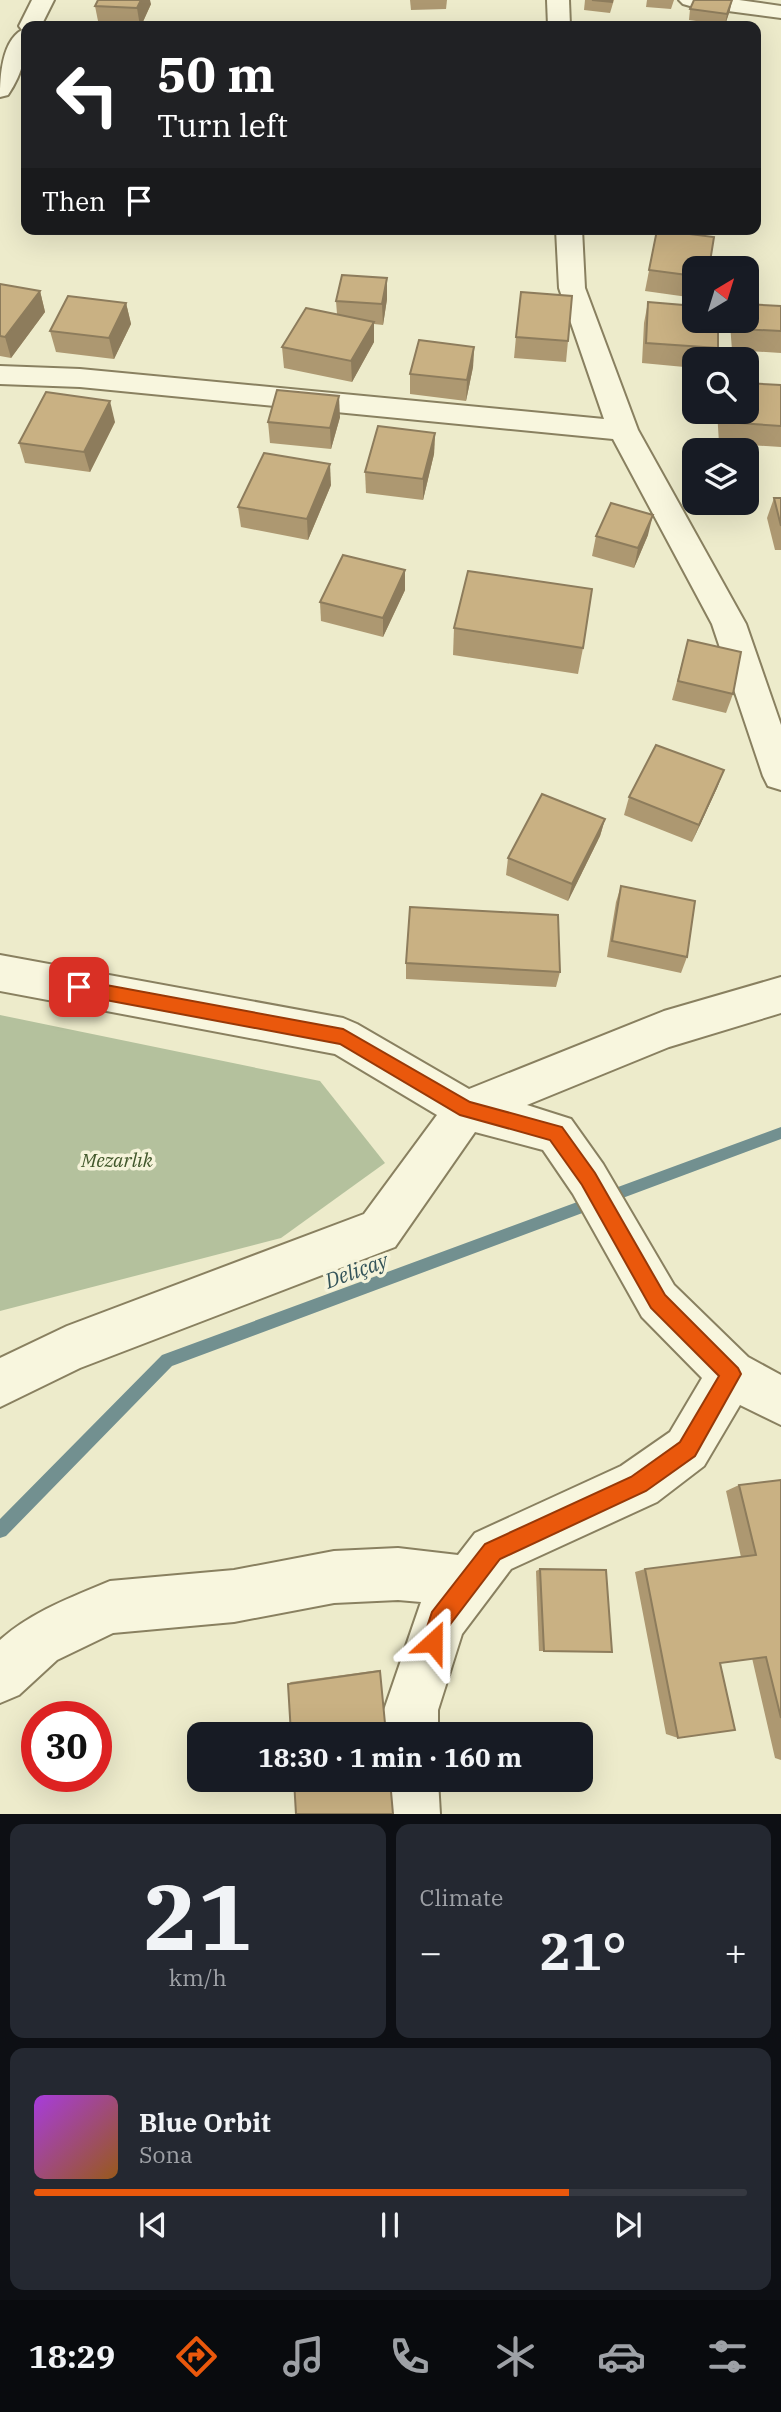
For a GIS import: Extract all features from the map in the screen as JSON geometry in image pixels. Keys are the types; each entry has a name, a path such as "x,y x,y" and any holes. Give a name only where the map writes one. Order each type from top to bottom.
{"street":[{"path":"32,21 43,0"},
{"path":"558,0 559,21"},
{"path":"690,0 781,12"},
{"path":"0,90 21,46"},
{"path":"569,235 572,288 622,430 729,624 781,776"},
{"path":"0,375 80,378 622,430"},
{"path":"0,973 343,1037 466,1110 556,1133 588,1179 658,1301 731,1374 781,1401"},
{"path":"0,1382 67,1349 379,1231 466,1110 664,1030 781,995"},
{"path":"411,1722 411,1710 440,1620 492,1551 639,1484 688,1449 731,1374"},
{"path":"0,1676 38,1640 110,1607 234,1596 334,1577 398,1574 468,1582"},
{"path":"411,1792 412,1814"}],"green space":[{"name":"Mezarlık","path":"0,1015 320,1081 385,1163 281,1238 0,1311"}],"building":[{"path":"98,0 141,0 137,8 95,6"},
{"path":"694,0 732,0 727,14 690,9"},
{"path":"656,235 714,237 711,256 682,256 682,274 649,270"},
{"path":"342,275 387,278 382,304 336,301"},
{"path":"0,284 40,291 5,337 0,336"},
{"path":"521,292 572,296 568,341 516,337"},
{"path":"68,296 126,303 109,338 50,331"},
{"path":"648,302 682,305 682,333 718,333 718,347 646,343"},
{"path":"760,305 781,306 781,331 760,330"},
{"path":"306,308 374,322 351,361 282,347"},
{"path":"419,340 474,347 467,380 410,374"},
{"path":"759,384 781,385 781,426 753,424 759,424"},
{"path":"277,390 339,396 330,428 268,422"},
{"path":"46,392 110,401 84,452 19,443"},
{"path":"378,426 435,433 423,479 365,472"},
{"path":"264,453 330,464 307,519 238,507"},
{"path":"774,498 781,498 781,526"},
{"path":"611,503 653,515 638,548 596,536"},
{"path":"343,555 405,570 383,618 320,602"},
{"path":"468,571 592,589 583,648 454,628"},
{"path":"688,640 741,652 733,694 678,681"},
{"path":"656,745 724,770 699,825 629,797"},
{"path":"542,794 605,819 572,884 508,858"},
{"path":"621,886 695,901 687,957 612,941"},
{"path":"410,907 558,915 560,972 406,963"},
{"path":"781,1480 781,1718 766,1657 720,1663 735,1730 678,1738 645,1569 756,1555 739,1485"},
{"path":"540,1569 606,1570 612,1652 544,1651"},
{"path":"380,1671 385,1722 290,1722 288,1684"},
{"path":"295,1792 391,1792 393,1814 296,1814"}],"waterway":[{"name":"Deliçay","path":"0,1530 167,1360 781,1133"}],"route":[{"path":"79,987 343,1037 466,1110 556,1133 588,1179 658,1301 731,1374 688,1449 639,1484 492,1551 440,1620 433,1642"}]}
